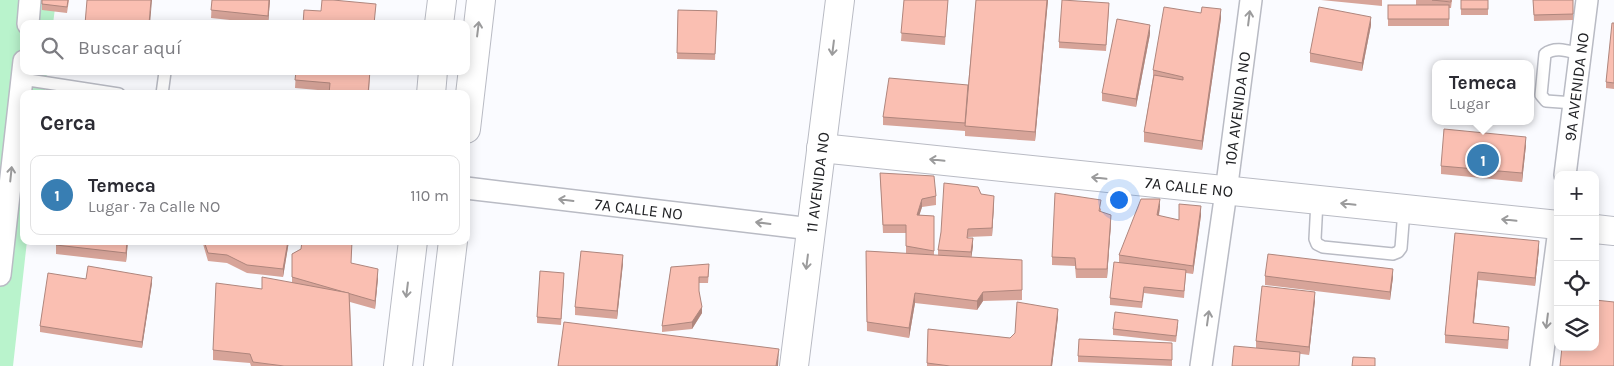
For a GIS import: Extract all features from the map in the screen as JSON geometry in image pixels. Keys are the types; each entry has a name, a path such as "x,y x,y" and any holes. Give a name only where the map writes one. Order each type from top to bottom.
{"street":[{"path":"28,20 30,0"},
{"path":"440,20 442,0"},
{"path":"470,95 481,0"},
{"name":"11 AVENIDA NO","path":"794,366 840,0"},
{"name":"10A AVENIDA NO","path":"1201,366 1251,0"},
{"name":"9A AVENIDA NO","path":"1566,171 1587,0"},
{"path":"0,274 13,135 22,75"},
{"path":"431,90 433,75"},
{"name":"7A CALLE NO","path":"821,148 1226,192 1554,225"},
{"name":"7A CALLE NO","path":"470,188 811,229"},
{"path":"1599,229 1614,231"},
{"path":"398,366 413,245"},
{"path":"438,366 453,245"},
{"path":"1541,366 1555,261"}],"lane":[{"path":"1574,103 1546,101 1543,99 1541,95 1545,54 1555,49 1580,54"},
{"path":"43,75 103,90"},
{"path":"163,90 165,75"},
{"path":"1317,201 1315,239 1317,244 1323,247 1393,254 1398,252 1401,248 1404,210"}],"green space":[{"path":"0,0 56,0 54,20 20,20 20,75 47,75 45,90 20,90 20,245 27,245 13,366 0,366"}],"building":[{"path":"42,0 68,0 67,7 42,4"},
{"path":"87,0 151,0 149,20 85,20"},
{"path":"212,0 269,0 268,16 211,10"},
{"path":"322,0 376,4 374,20 303,20 304,10 321,11"},
{"path":"904,0 948,0 945,37 901,33"},
{"path":"976,0 1047,0 1035,132 965,126"},
{"path":"1062,0 1109,3 1106,45 1059,42"},
{"path":"1432,0 1451,0 1451,2"},
{"path":"1461,0 1488,0 1488,9 1461,9"},
{"path":"1533,0 1573,0 1573,14 1534,15"},
{"path":"1388,5 1449,5 1449,19 1388,19"},
{"path":"1164,7 1201,13 1202,7 1221,9 1202,141 1144,132 1154,75 1183,80 1183,77 1153,70"},
{"path":"1319,7 1371,17 1362,63 1310,53"},
{"path":"678,10 717,11 715,54 677,53"},
{"path":"1117,19 1150,25 1136,99 1102,93"},
{"path":"1612,23 1614,23 1614,83 1606,82"},
{"path":"296,75 370,75 368,90 329,90 330,83 295,80"},
{"path":"889,78 968,85 965,123 883,117"},
{"path":"1444,129 1526,137 1522,173 1441,166"},
{"path":"880,173 934,176 936,196 922,199 917,215 934,216 934,251 906,246 906,225 883,225"},
{"path":"944,183 978,187 981,194 994,196 992,228 968,229 967,238 973,238 971,252 938,250"},
{"path":"1055,193 1101,200 1099,211 1111,215 1107,269 1076,269 1075,258 1052,257"},
{"path":"1141,199 1160,199 1157,215 1179,220 1179,204 1201,206 1193,266 1119,255"},
{"path":"1455,233 1539,241 1535,278 1478,272 1473,323 1509,327 1508,340 1445,335"},
{"path":"56,245 127,245 126,253"},
{"path":"205,245 287,245 283,269 247,265 227,255 208,253"},
{"path":"302,245 352,245 351,263 378,269 375,301 292,277 292,254 301,249"},
{"path":"581,251 623,255 617,311 575,307"},
{"path":"866,251 1022,260 1022,290 983,292 977,301 915,293 909,328 867,322"},
{"path":"1268,254 1393,269 1390,292 1265,276"},
{"path":"1114,262 1186,270 1184,291 1144,287 1142,302 1110,298"},
{"path":"709,264 708,277 699,277 702,307 692,322 662,326 671,267"},
{"path":"88,266 152,277 142,342 40,326 48,273 86,279"},
{"path":"540,271 564,273 561,319 537,317"},
{"path":"262,277 349,293 352,366 284,366 253,362 250,354 213,350 216,283 262,289"},
{"path":"1262,286 1315,292 1309,347 1256,341"},
{"path":"1599,300 1614,302 1614,366 1560,366 1562,351 1599,351"},
{"path":"1017,302 1058,309 1051,366 950,366 927,363 928,329 1010,338 1015,333"},
{"path":"1115,312 1178,320 1176,336 1113,329"},
{"path":"564,322 779,349 776,366 558,366"},
{"path":"1079,339 1172,343 1172,360 1078,356"},
{"path":"1234,346 1300,352 1299,366 1232,366"},
{"path":"1353,357 1375,358 1375,366 1352,366"}],"place":[{"name":"Temeca","path":"1483,160"}]}
